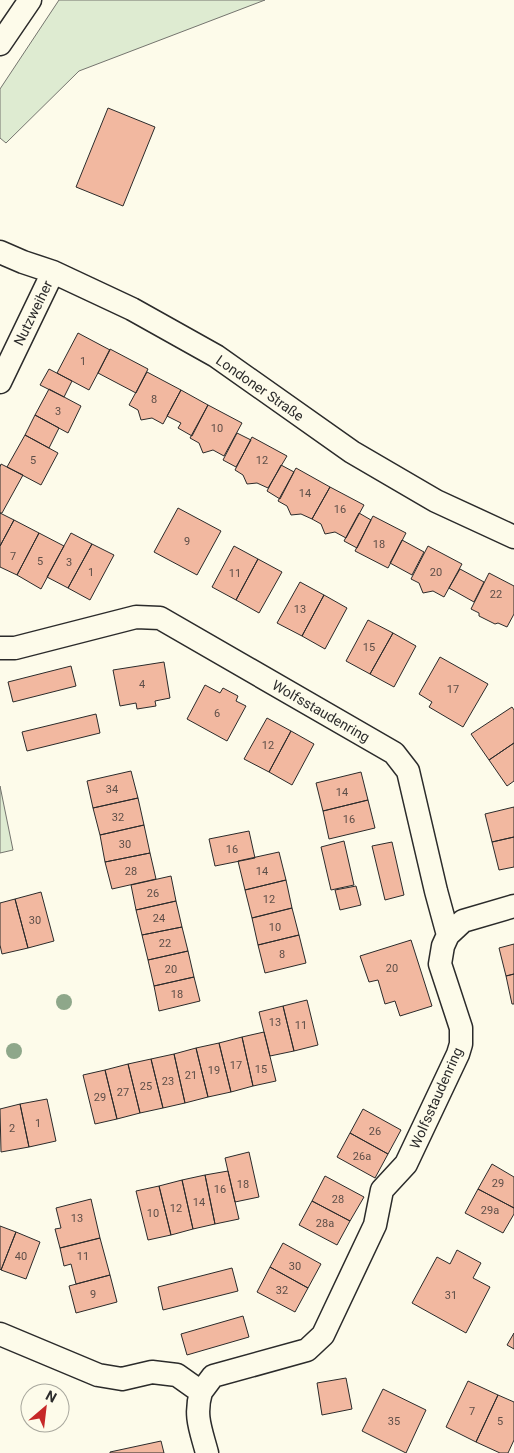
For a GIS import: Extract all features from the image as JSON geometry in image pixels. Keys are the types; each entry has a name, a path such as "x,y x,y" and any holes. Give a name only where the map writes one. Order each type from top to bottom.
{"street":[{"path":"0,44 30,0"},
{"name":"Londoner Straße","path":"0,252 53,272 132,309 216,356 352,452 436,501 514,538"},
{"name":"Nutzweiher","path":"0,382 53,272"},
{"name":"Wolfsstaudenring","path":"0,648 14,648 136,617 160,618 394,753 408,771 448,935 443,946 440,964 461,1028 461,1044 458,1054 406,1164 382,1190 375,1225 323,1335 307,1350 213,1376 201,1392"},
{"path":"448,935 463,920 514,906"},
{"path":"0,1334 98,1375 122,1379 152,1372 177,1374 201,1392 197,1418 207,1453"}],"green space":[{"path":"59,0 265,0 79,71 6,143 0,138 0,89"},
{"path":"0,786 13,850 0,853"}],"building":[{"path":"108,108 155,127 123,206 76,187"},
{"path":"78,333 110,350 89,390 57,373"},
{"path":"110,349 148,369 136,393 98,373"},
{"path":"49,369 72,381 64,397 40,385"},
{"path":"147,372 181,390 163,424 152,418 141,420 138,410 129,405"},
{"path":"49,389 81,406 68,433 35,415"},
{"path":"181,390 208,405 192,436 178,428 181,423 167,416"},
{"path":"208,405 242,423 224,456 213,450 203,453 199,443 190,438"},
{"path":"35,415 59,428 49,448 25,435"},
{"path":"237,433 251,440 236,467 223,460"},
{"path":"25,435 58,453 41,485 7,467"},
{"path":"252,437 287,456 268,488 257,483 247,484 243,475 235,470"},
{"path":"1,464 23,475 2,513 0,513 0,467"},
{"path":"281,465 294,472 280,499 267,491"},
{"path":"296,468 330,487 312,519 301,514 291,515 287,506 278,501"},
{"path":"330,487 364,505 346,538 335,532 325,534 321,524 312,519"},
{"path":"178,508 221,531 197,575 154,552"},
{"path":"0,513 14,520 0,546"},
{"path":"359,513 371,520 357,548 344,541"},
{"path":"373,516 406,533 388,568 355,551"},
{"path":"14,520 39,533 17,575 0,567 0,546"},
{"path":"39,533 64,546 41,589 17,575"},
{"path":"71,533 92,544 68,588 47,577"},
{"path":"402,540 424,552 412,575 390,563"},
{"path":"92,544 114,555 90,600 68,588"},
{"path":"234,546 258,559 236,600 212,587"},
{"path":"428,546 462,564 444,597 433,591 423,593 419,583 411,579"},
{"path":"258,559 282,572 259,613 236,600"},
{"path":"460,569 484,582 474,602 449,588"},
{"path":"489,573 514,586 514,614 507,627 498,623 495,624 479,616 479,613 471,609"},
{"path":"300,582 324,595 302,636 277,623"},
{"path":"324,595 347,608 325,649 302,636"},
{"path":"368,620 393,633 370,674 346,661"},
{"path":"393,633 416,646 394,687 370,674"},
{"path":"440,657 488,684 463,727 429,707 432,702 419,694"},
{"path":"164,662 170,698 155,701 156,706 137,709 136,703 120,706 113,670"},
{"path":"71,666 76,686 13,702 8,682"},
{"path":"205,685 220,693 223,688 238,696 236,701 246,706 227,741 187,719"},
{"path":"512,707 514,710 514,743 489,760 471,734"},
{"path":"96,714 100,733 27,751 22,732"},
{"path":"267,718 291,731 269,772 244,759"},
{"path":"291,731 314,744 292,785 269,772"},
{"path":"514,743 514,781 507,786 489,760"},
{"path":"131,771 138,798 93,808 87,781"},
{"path":"361,772 368,800 323,811 316,783"},
{"path":"138,798 144,825 100,835 93,808"},
{"path":"368,800 375,828 329,839 323,811"},
{"path":"514,807 514,837 492,842 485,814"},
{"path":"144,825 150,853 105,862 100,835"},
{"path":"249,831 255,858 215,866 209,839"},
{"path":"514,837 514,867 499,870 492,842"},
{"path":"344,841 354,885 331,890 321,847"},
{"path":"392,842 404,895 385,900 372,846"},
{"path":"279,852 286,880 245,890 238,861"},
{"path":"150,853 156,879 112,889 105,862"},
{"path":"171,876 176,901 136,910 131,885"},
{"path":"286,880 292,908 252,918 245,890"},
{"path":"356,886 361,905 340,910 335,890"},
{"path":"41,892 54,941 28,948 15,899"},
{"path":"15,899 28,948 2,954 0,945 0,903"},
{"path":"176,901 182,927 142,935 136,910"},
{"path":"292,908 299,935 258,945 252,918"},
{"path":"182,927 188,951 148,960 142,935"},
{"path":"299,935 306,963 265,973 258,945"},
{"path":"411,940 432,1006 400,1016 395,1001 385,1004 378,980 369,982 360,956"},
{"path":"514,944 514,974 506,976 499,948"},
{"path":"188,951 194,977 154,986 148,960"},
{"path":"514,974 514,1004 512,1004 506,976"},
{"path":"194,977 200,1001 159,1011 154,986"},
{"path":"307,1000 318,1045 294,1051 283,1006"},
{"path":"283,1006 294,1051 270,1056 259,1012"},
{"path":"264,1032 276,1081 253,1086 242,1037"},
{"path":"242,1037 253,1086 231,1092 219,1043"},
{"path":"219,1043 231,1092 208,1097 196,1048"},
{"path":"196,1048 208,1097 185,1103 174,1054"},
{"path":"174,1054 185,1103 163,1108 151,1059"},
{"path":"151,1059 163,1108 140,1113 128,1064"},
{"path":"128,1064 140,1113 117,1119 105,1070"},
{"path":"105,1070 117,1119 95,1124 83,1075"},
{"path":"47,1099 56,1141 29,1147 20,1104"},
{"path":"20,1104 29,1147 1,1152 0,1109"},
{"path":"363,1109 401,1130 388,1154 350,1133"},
{"path":"350,1133 388,1154 375,1178 337,1157"},
{"path":"249,1152 259,1197 235,1202 225,1158"},
{"path":"492,1164 514,1177 514,1208 478,1189"},
{"path":"228,1171 239,1219 215,1224 205,1175"},
{"path":"205,1175 215,1224 193,1229 182,1180"},
{"path":"325,1176 364,1197 350,1221 312,1201"},
{"path":"182,1180 193,1229 171,1235 159,1186"},
{"path":"159,1186 171,1235 148,1240 136,1191"},
{"path":"478,1189 514,1208 514,1214 503,1233 465,1213"},
{"path":"91,1199 100,1238 60,1248 55,1229 61,1228 56,1208"},
{"path":"312,1201 350,1221 337,1245 299,1225"},
{"path":"0,1226 16,1232 1,1270 0,1269"},
{"path":"16,1232 40,1242 26,1279 1,1270"},
{"path":"100,1238 110,1275 76,1284 71,1264 64,1266 60,1248"},
{"path":"283,1243 321,1264 308,1288 270,1267"},
{"path":"457,1250 481,1263 473,1278 490,1287 466,1333 412,1303 437,1257 450,1264"},
{"path":"270,1267 308,1288 295,1312 257,1292"},
{"path":"232,1268 238,1291 163,1310 158,1287"},
{"path":"110,1275 117,1302 76,1313 69,1286"},
{"path":"243,1316 249,1337 187,1355 181,1334"},
{"path":"514,1333 514,1349 507,1345"},
{"path":"346,1378 352,1409 322,1415 317,1383"},
{"path":"468,1381 498,1395 476,1442 446,1427"},
{"path":"383,1389 426,1410 406,1453 362,1431"},
{"path":"498,1395 514,1402 514,1440 508,1453 500,1453 476,1442"},
{"path":"161,1441 164,1453 110,1453 110,1452"}]}
